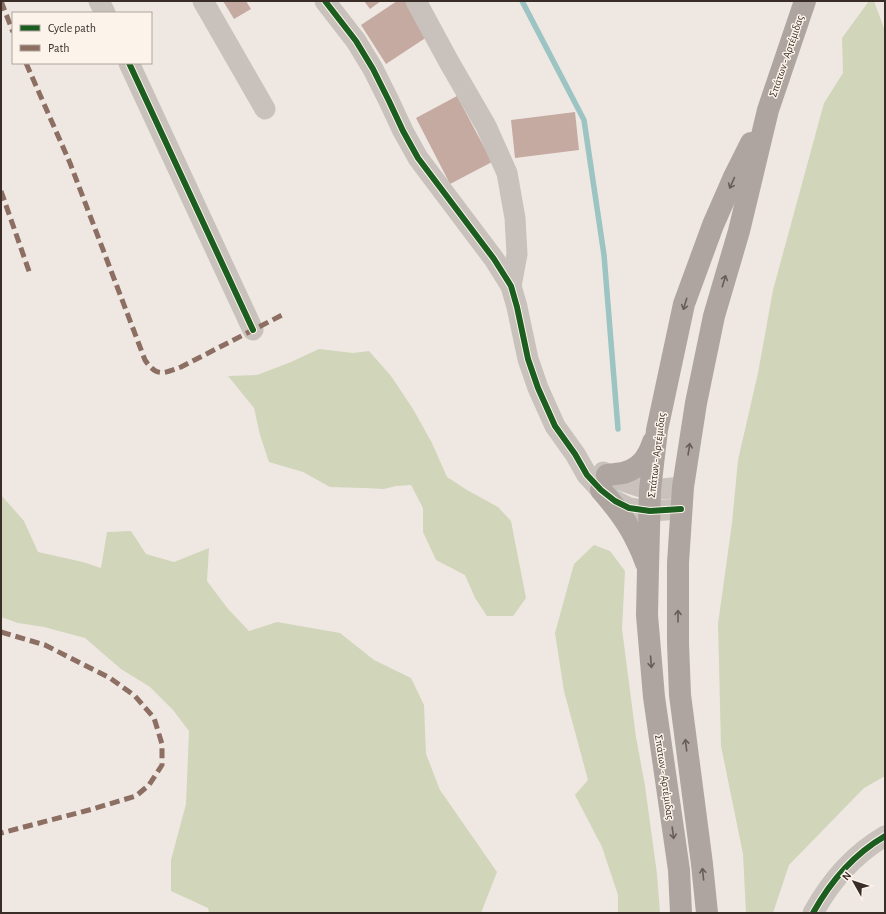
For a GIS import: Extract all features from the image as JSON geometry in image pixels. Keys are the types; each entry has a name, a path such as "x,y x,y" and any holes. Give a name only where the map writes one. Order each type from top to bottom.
{"main road":[{"name":"Σπάτων - Αρτέμιδας","path":"707,913 680,695 678,643 678,563 682,487 696,403 714,316 740,231 768,110 805,1"},
{"name":"Σπάτων - Αρτέμιδας","path":"681,913 678,870 654,697 648,615 650,501 657,430 684,304 713,225 734,177 768,110"},
{"path":"648,569 640,547 629,526 616,507 604,482 642,463 651,450 657,430"}],"street":[{"path":"99,1 104,12"},
{"path":"203,1 265,109"},
{"path":"325,1 356,41 373,69 403,131 418,158 494,259 511,286 528,359 538,388 555,426 574,454 591,466 604,482 615,501 629,508 650,501 682,487"},
{"path":"416,1 486,126 507,173 515,218 518,254 511,286"},
{"path":"129,64 253,330"},
{"path":"650,501 681,509"},
{"path":"813,913 834,880 854,859 885,836"}],"green space":[{"path":"869,1 874,1 885,31 885,776 864,788 789,865 773,913 746,913 743,854 721,746 718,624 732,523 738,460 758,373 773,290 824,103 843,73 842,38"},
{"path":"319,349 353,353 369,351 391,376 413,409 432,443 447,477 498,507 511,521 526,598 513,616 487,616 475,598 465,575 436,560 423,532 423,508 411,485 396,486 384,489 330,487 303,472 269,462 260,435 254,408 228,376 257,375"},
{"path":"1,495 24,521 38,552 83,562 101,568 107,532 131,531 146,554 174,562 209,548 207,581 228,609 249,631 277,622 340,633 374,660 411,678 424,705 426,754 440,790 497,872 481,913 209,913 208,908 171,891 171,860 186,804 189,731 173,710 150,687 121,669 85,638 44,627 18,623 1,617"},
{"path":"594,545 610,551 625,571 622,629 636,737 645,786 657,874 660,913 618,913 618,895 602,847 575,795 588,780 564,691 555,633 574,564"}],"building":[{"path":"223,1 246,1 251,9 234,19"},
{"path":"364,1 381,1 370,9"},
{"path":"397,1 408,1 430,35 386,64 361,25"},
{"path":"457,96 492,162 450,184 416,118"},
{"path":"575,112 579,150 515,158 511,120"}],"waterway":[{"path":"522,1 584,120 604,255 618,429"}],"marked path":[{"path":"1,1 12,29"},
{"path":"26,64 70,163 145,360 153,370 157,372 165,372 181,367 286,313"},
{"path":"1,191 30,274"},
{"path":"1,632 45,645 110,678 135,696 154,718 162,744 162,765 149,785 136,796 1,833"}],"cycle path":[{"path":"325,1 356,41 373,69 403,131 418,158 494,259 511,286 528,359 538,388 555,426 575,454 587,475 601,490 615,501 629,508 650,511 681,509"},
{"path":"129,64 253,330"},
{"path":"813,913 827,890 853,860 885,836"}]}
